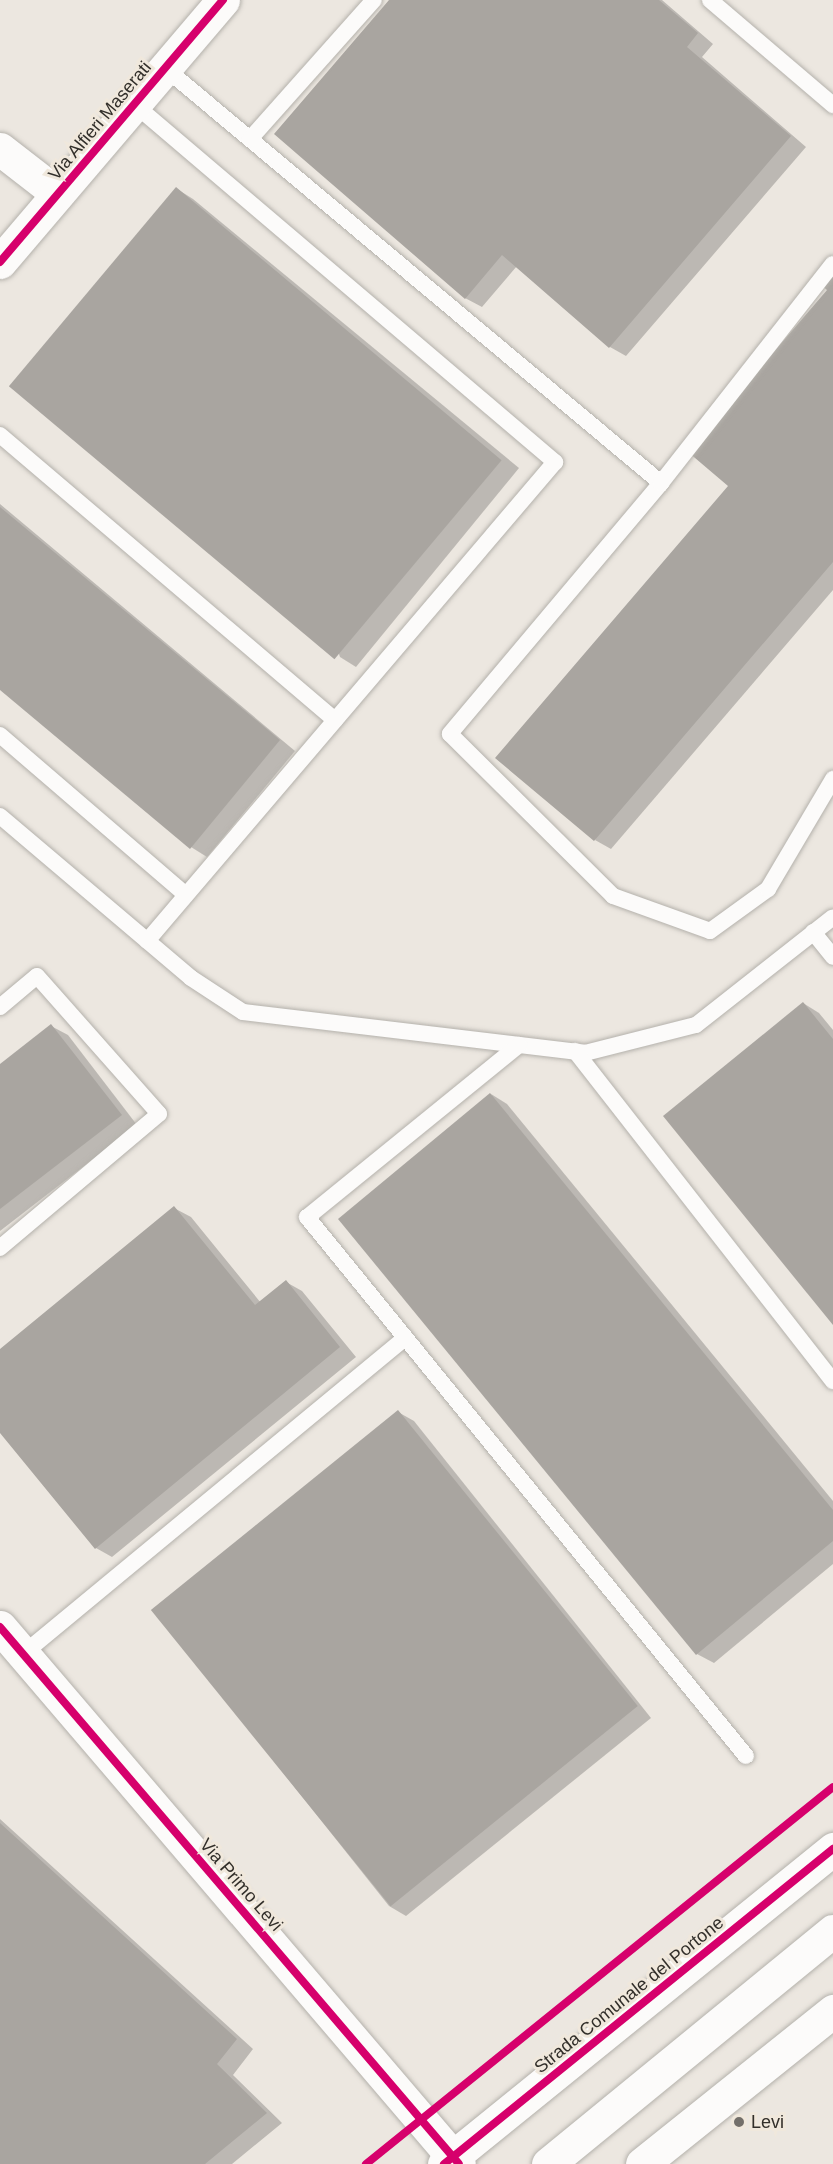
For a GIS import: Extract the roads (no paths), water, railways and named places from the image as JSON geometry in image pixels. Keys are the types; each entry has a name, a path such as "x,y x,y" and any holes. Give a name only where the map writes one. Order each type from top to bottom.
{"street":[{"name":"Via Alfieri Maserati","path":"0,262 223,0"},
{"path":"0,150 58,194"},
{"name":"Via Primo Levi","path":"0,1627 452,2162"},
{"name":"Strada Comunale del Portone","path":"452,2162 833,1849"},
{"path":"548,2164 833,1931"},
{"path":"642,2164 833,2012"}],"lane":[{"path":"250,139 374,0"},
{"path":"710,0 833,105"},
{"path":"165,68 661,483"},
{"path":"134,104 555,462 147,941"},
{"path":"833,264 661,483 450,734 613,896 710,931 768,889 833,779"},
{"path":"0,435 335,720"},
{"path":"0,735 186,895"},
{"path":"0,816 190,978 243,1012 585,1053 696,1025 833,917"},
{"path":"813,932 833,957"},
{"path":"0,1007 36,976 159,1114 0,1248"},
{"path":"519,1045 307,1217 746,1756"},
{"path":"575,1051 833,1381"},
{"path":"23,1654 405,1338"}],"place":[{"name":"Levi","path":"739,2122"}]}
